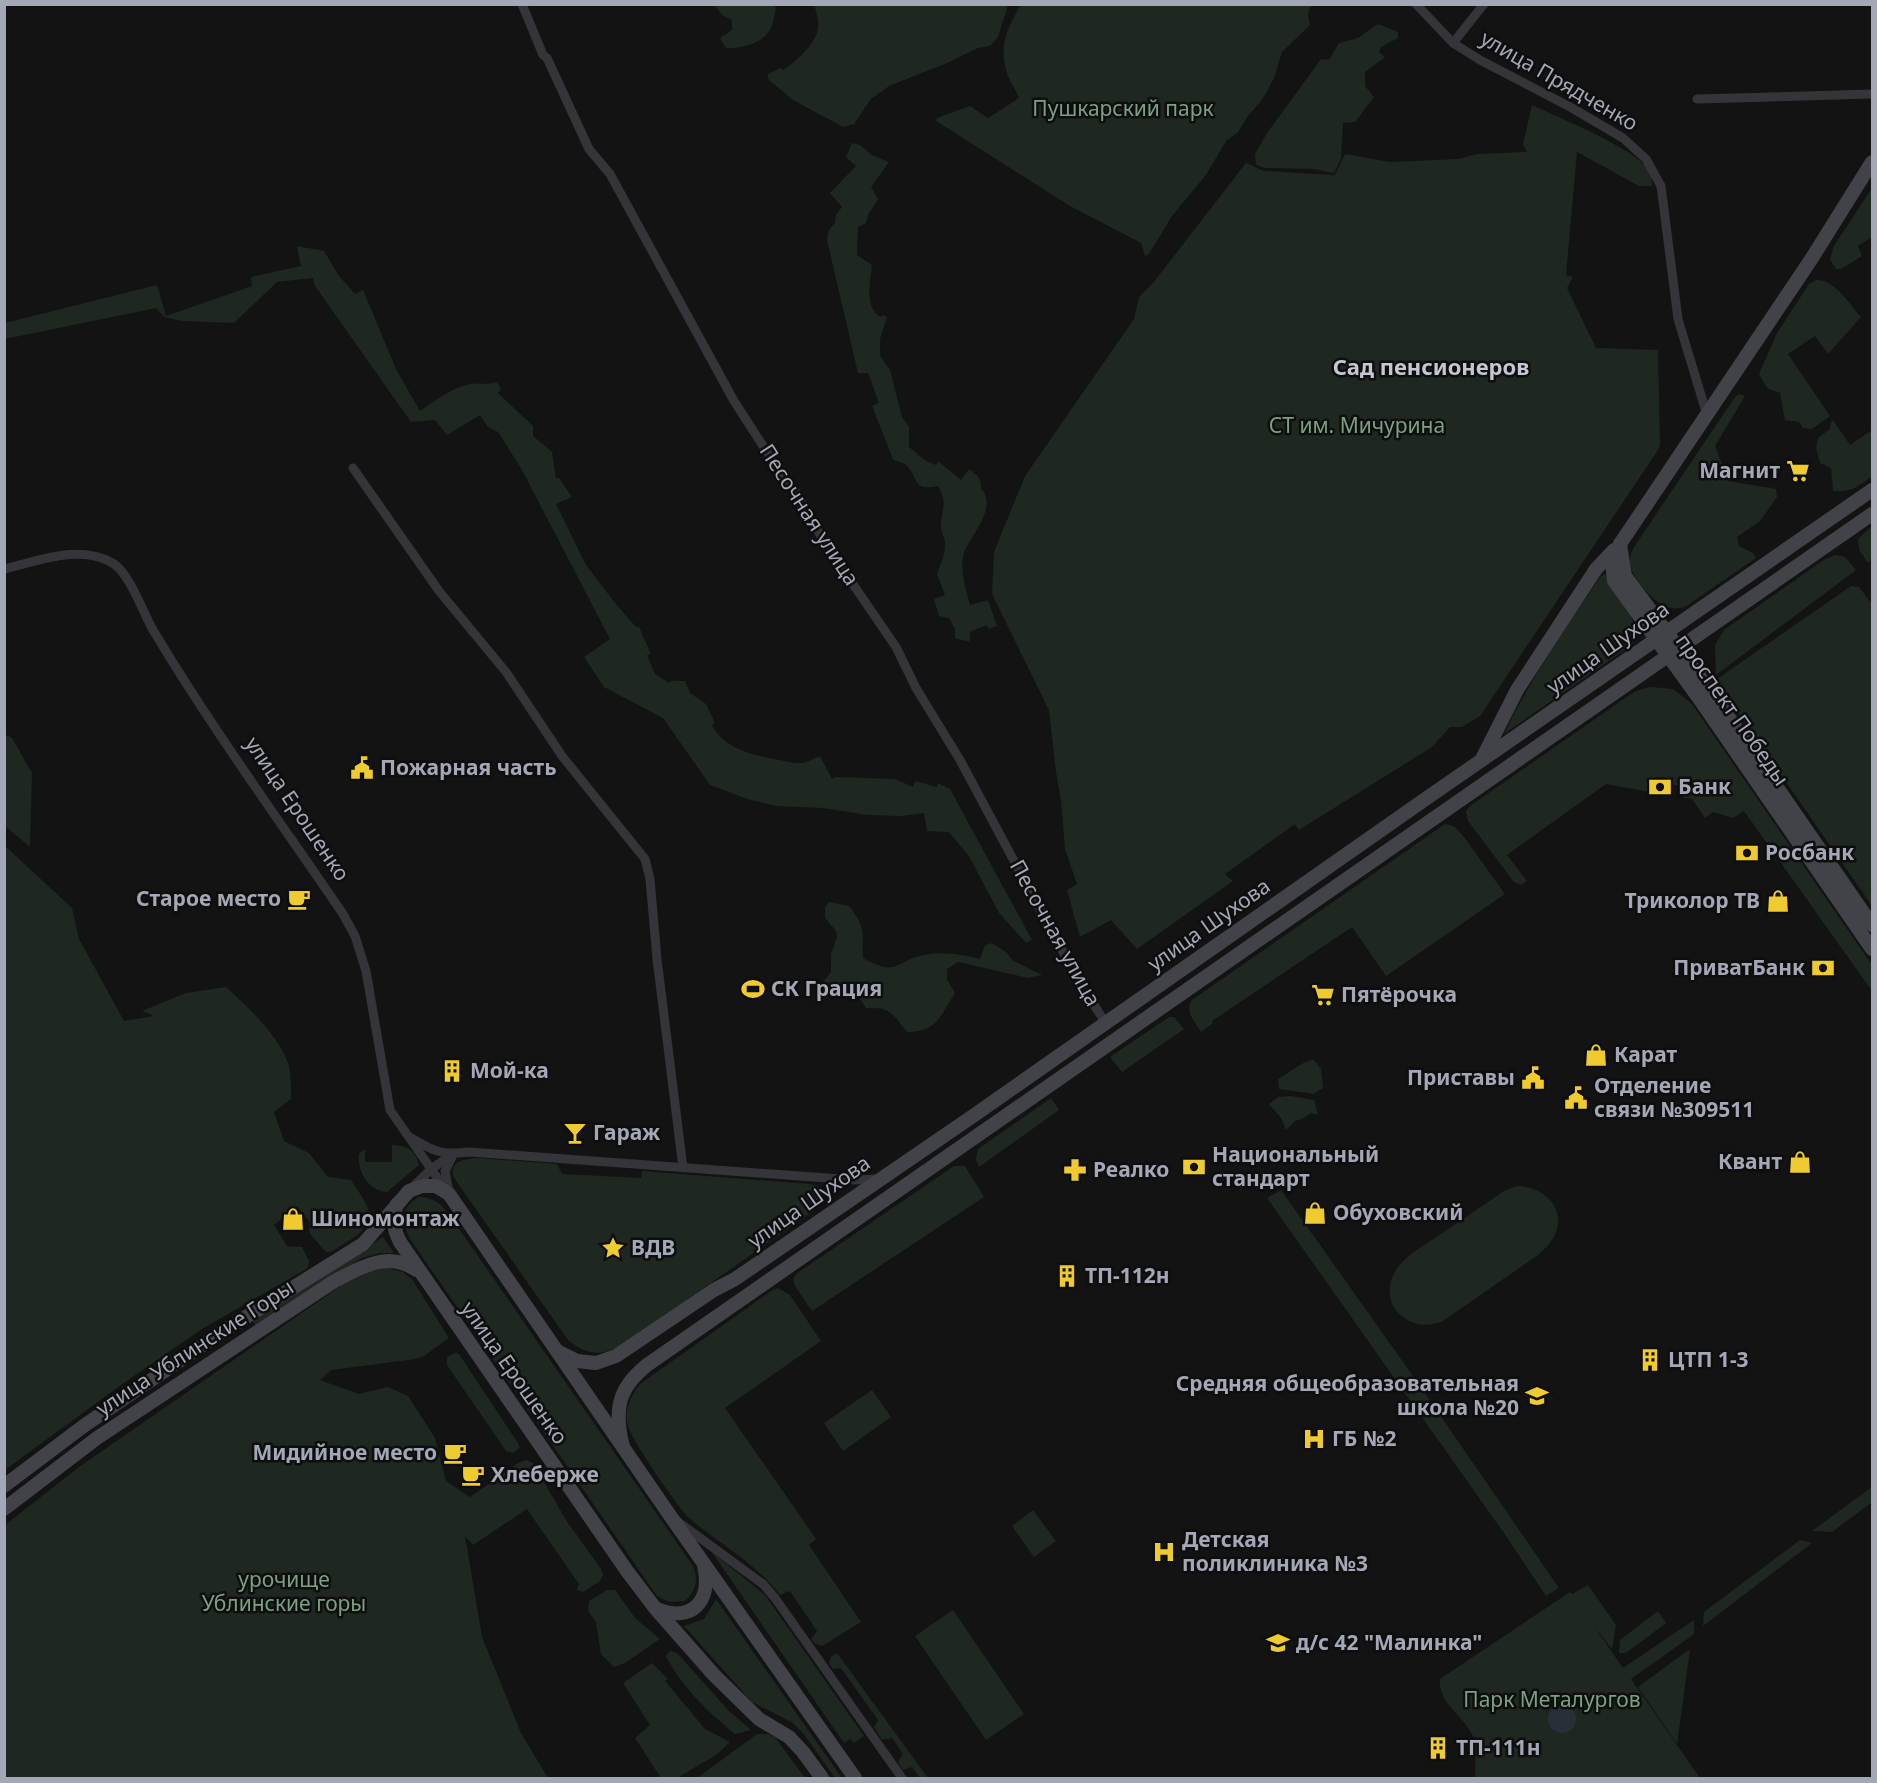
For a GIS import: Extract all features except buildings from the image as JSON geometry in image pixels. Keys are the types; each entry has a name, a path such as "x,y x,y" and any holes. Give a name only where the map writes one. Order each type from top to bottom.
{"main road":[{"path":"1485,782 1478,763 1517,690 1596,569 1620,544 1707,415 1812,258 1872,162"},
{"name":"улица Шухова","path":"559,1352 577,1361 596,1363 616,1356 714,1290 735,1279 1872,490"},
{"name":"улица Шухова","path":"623,1447 618,1428 620,1402 626,1385 638,1373 1872,514"},
{"name":"проспект Победы","path":"1620,544 1612,562 1614,580 1674,653 1872,925"},
{"name":"проспект Победы","path":"1674,653 1703,704 1872,948"},
{"path":"1439,789 1450,806"},
{"path":"1162,984 1172,1001"},
{"path":"1105,1022 1116,1039"},
{"path":"397,1203 409,1191 422,1186 436,1186 449,1194"},
{"name":"улица Ерошенко","path":"449,1194 855,1779"},
{"name":"улица Ерошенко","path":"397,1203 393,1218 394,1230 400,1242 566,1485 655,1608 714,1675 747,1708 767,1724 789,1737 822,1779"},
{"name":"улица Ублинские Горы","path":"4,1486 85,1425 222,1332 363,1244 397,1203"},
{"name":"улица Ублинские Горы","path":"4,1509 97,1438 234,1346 362,1266 395,1260 408,1264 421,1274"},
{"path":"655,1608 667,1613 678,1614 699,1606 706,1593 707,1580 704,1563"}],"street":[{"name":"Песочная улица","path":"522,4 543,56 548,58 589,149 610,174 734,401 776,466 799,496 824,542 896,647 937,725 960,760 1079,982 1105,1022"},
{"name":"улица Прядченко","path":"1416,4 1453,43 1623,138 1646,159 1661,186 1678,319 1707,415"},
{"path":"1453,43 1484,4"},
{"path":"1697,99 1872,94"},
{"path":"353,468 439,591 506,672 562,756 645,859 650,879 657,959 683,1168"},
{"name":"улица Ерошенко","path":"4,569 65,555 96,555 116,565 135,592 159,638 241,766 343,914 355,936 366,971 390,1110 449,1194"},
{"path":"406,1135 432,1151 453,1154 470,1152 854,1180 879,1179"},
{"path":"409,1191 431,1169 453,1154"},
{"path":"449,1194 445,1171 453,1154"},
{"name":"улица Ерошенко","path":"671,1517 730,1559 769,1591 818,1657 902,1779"}],"green space":[{"path":"815,4 1008,5 998,37 990,46 978,48 889,86 871,99 854,124 843,127 793,100 768,79 768,74 781,68 783,70 793,63 813,40 818,26"},
{"name":"Пушкарский парк","path":"1021,4 1315,5 1310,7 1308,14 1310,25 1282,52 1274,78 1262,100 1238,132 1226,141 1206,175 1172,216 1149,254 1145,256 1141,243 1070,206 936,121 937,118 970,106 988,118 1019,98 1008,76 1004,47 1011,23"},
{"path":"715,5 774,5 776,8 773,22 766,35 747,46 726,48 720,38 732,30 732,20 722,15"},
{"path":"1378,24 1398,32 1398,38 1381,47 1379,52 1385,57 1365,72 1365,86 1374,97 1355,122 1343,123 1341,159 1334,173 1313,169 1265,168 1256,165 1255,154 1267,133 1321,59 1329,60 1339,43 1358,38"},
{"name":"СТ им. Мичурина","path":"1532,105 1627,151 1647,168 1650,174 1652,186 1639,186 1577,152 1566,275 1573,277 1567,288 1596,348 1658,350 1660,445 1658,450 1480,716 1462,727 1450,727 1432,747 1299,830 1295,824 1225,874 1233,881 1137,949 1111,920 1080,937 1067,890 1077,884 1065,849 1049,710 992,594 994,552 1025,476 1134,319 1139,297 1153,283 1246,163 1264,171 1335,175 1345,154 1390,162 1458,159 1477,154 1527,152 1523,144"},
{"path":"852,143 860,145 872,155 889,162 871,187 878,199 866,223 858,227 857,255 872,265 870,300 880,317 883,315 887,317 880,339 880,356 890,370 902,417 909,427 909,447 926,461 936,465 939,462 961,480 969,469 981,482 981,489 986,496 987,504 982,521 964,553 963,573 970,605 988,600 997,626 989,629 986,625 970,632 970,642 955,638 955,629 949,618 939,616 934,599 945,595 937,574 945,546 941,525 944,505 941,492 938,486 919,485 906,465 893,459 872,406 879,403 868,373 858,373 827,240 829,230 842,207 830,193 856,166 846,157"},
{"path":"1872,188 1872,237 1858,246 1862,256 1841,269 1836,269 1830,259 1834,246"},
{"path":"297,246 324,251 339,276 355,294 363,290 396,369 420,411 456,388 497,382 501,389 498,393 533,426 533,436 552,452 556,478 559,478 572,497 556,504 586,565 616,604 636,627 639,627 651,654 647,655 655,674 669,683 685,681 690,693 706,704 715,723 712,725 718,735 748,753 772,759 804,763 820,756 832,779 836,777 895,779 913,787 915,781 937,787 938,783 950,789 1032,940 1026,943 999,913 969,856 949,832 927,831 924,813 902,816 867,815 823,808 776,806 747,799 710,785 663,718 604,687 584,657 610,639 522,470 498,432 488,427 480,415 447,435 435,420 411,422 315,286 313,278 277,282 234,323 182,321 164,317 156,308 5,339 5,323 157,285 166,316 252,286 251,277 301,266"},
{"path":"1816,280 1835,288 1861,317 1828,354 1815,336 1788,354 1830,416 1812,429 1803,428 1799,422 1785,420 1780,393 1767,388 1759,374 1777,333 1809,284"},
{"path":"1739,394 1745,396 1715,446 1728,481 1776,489 1777,497 1760,521 1737,537 1739,546 1753,553 1756,558 1685,607 1665,606 1646,591 1632,571 1631,553"},
{"path":"1832,419 1850,445 1872,430 1872,476 1850,490 1833,491 1831,468 1820,463 1816,448 1818,438 1830,429"},
{"path":"1872,526 1872,559 1868,563 1859,550 1858,539"},
{"path":"1836,555 1845,557 1856,570 1716,675 1715,645 1724,630 1825,559"},
{"path":"1605,574 1631,617 1634,626 1632,645 1504,734 1550,654 1601,576"},
{"path":"1851,586 1859,587 1872,604 1872,906 1718,684 1717,679"},
{"path":"1651,687 1673,689 1692,704 1872,965 1872,991 1744,811 1733,818 1713,812 1705,818 1692,799 1683,798 1685,787 1653,781 1650,792 1606,784 1507,855 1527,881 1521,885 1514,882 1468,821 1466,811 1470,806 1631,694"},
{"path":"4,734 12,738 32,773 30,847 5,826"},
{"path":"1445,824 1454,826 1464,837 1505,894 1386,976 1352,927 1212,1021 1213,1023 1201,1032 1190,1013 1192,1000"},
{"path":"4,845 72,908 79,939 124,1021 154,1016 142,1011 186,993 226,987 245,1004 273,1037 287,1060 290,1071 291,1099 274,1112 284,1141 309,1153 328,1177 351,1180 369,1213 368,1220 359,1233 344,1244 326,1252 310,1234 309,1221 297,1206 274,1225 287,1246 302,1247 309,1261 308,1268 202,1329 5,1470"},
{"path":"829,902 849,906 852,910 862,929 863,958 875,964 884,967 896,966 914,958 939,953 980,959 985,945 992,943 1006,952 1012,960 1042,975 1028,978 958,962 947,969 947,979 955,993 937,1021 925,1029 907,1032 890,1012 866,1008 852,993 822,997 823,982 831,972 831,954 837,937 836,931 825,918 825,907"},
{"path":"1169,1017 1174,1017 1184,1029 1122,1072 1110,1057"},
{"path":"1314,1060 1321,1069 1323,1088 1315,1094 1279,1089 1278,1079 1300,1065"},
{"path":"1291,1096 1314,1100 1318,1115 1311,1113 1295,1121 1286,1130 1281,1118 1269,1104 1278,1097"},
{"path":"1051,1098 1059,1110 979,1167 976,1159 978,1149"},
{"path":"392,1145 410,1150 416,1156 419,1165 387,1192 381,1191 370,1184 362,1174 359,1154 365,1149 365,1162 392,1162"},
{"path":"477,1158 557,1164 562,1174 641,1178 642,1171 809,1184 820,1187 822,1201 820,1206 636,1336 610,1350 594,1353 577,1347 568,1340 454,1178 455,1164 462,1160"},
{"path":"954,1166 965,1166 984,1197 812,1311 795,1286 793,1280 796,1274"},
{"path":"1517,1186 1536,1190 1551,1201 1556,1209 1558,1227 1547,1247 1443,1321 1427,1325 1417,1324 1398,1313 1390,1296 1390,1284 1403,1261 1504,1191"},
{"path":"1281,1190 1559,1588 1546,1596 1267,1198"},
{"path":"419,1197 437,1202 451,1217 693,1566 696,1576 695,1585 685,1601 669,1602 657,1596 410,1239 404,1221 405,1210"},
{"path":"383,1237 394,1253 380,1253 362,1258 255,1325 252,1320"},
{"name":"урочище Ублинские горы","path":"387,1268 403,1272 412,1279 449,1338 416,1359 331,1370 320,1380 359,1394 388,1387 408,1396 435,1438 446,1481 470,1497 518,1463 526,1460 533,1463 566,1520 603,1575 600,1581 583,1592 577,1590 579,1584 527,1509 473,1545 465,1536 482,1637 521,1733 548,1778 5,1778 5,1525 79,1467 342,1285 372,1271"},
{"path":"778,1288 790,1295 821,1341 725,1408 816,1539 809,1545 861,1622 822,1646 815,1644 811,1639 817,1631 790,1591 780,1595 759,1573 683,1512 631,1433 626,1414 640,1384"},
{"path":"455,1353 459,1354 518,1443 520,1447 513,1453 506,1451 447,1365 447,1357"},
{"path":"872,1390 891,1417 843,1451 824,1423"},
{"path":"1872,1487 1872,1502 1832,1532 1812,1531"},
{"path":"1033,1510 1056,1541 1034,1557 1012,1526"},
{"path":"1800,1540 1812,1543 1703,1626 1704,1612"},
{"path":"711,1551 765,1595 864,1736 854,1743 850,1739 844,1743"},
{"name":"Парк Металургов","path":"1588,1585 1616,1625 1612,1649 1594,1626 1623,1668 1694,1620 1694,1634 1631,1679 1700,1778 1475,1778 1473,1736 1447,1702 1440,1687 1440,1679 1570,1592 1572,1594"},
{"path":"607,1590 615,1590 635,1618 660,1639 625,1663 614,1667 601,1654 596,1622 588,1611 589,1601"},
{"path":"716,1599 842,1778 835,1778 803,1733 793,1723 752,1702 684,1626 704,1619"},
{"path":"953,1610 1024,1714 986,1740 915,1636"},
{"path":"1658,1611 1666,1623 1626,1653 1619,1653 1620,1640"},
{"path":"1690,1649 1677,1744 1638,1687"},
{"path":"670,1651 677,1653 729,1711 751,1730 735,1734 706,1708 672,1667 666,1656"},
{"path":"837,1653 928,1778 920,1778 912,1767 903,1770 898,1762 903,1754 892,1738 882,1740 874,1727 878,1720 841,1668 833,1669 829,1663 831,1657"},
{"path":"652,1663 668,1679 665,1681 705,1729 730,1742 716,1755 677,1778 661,1778 635,1738 650,1725 623,1683"},
{"path":"757,1734 768,1734 775,1737 805,1778 697,1778"}],"shaded area":[{"path":"1562,1705 1572,1709 1576,1719 1572,1729 1562,1733 1552,1729 1548,1719 1552,1709"}],"place":[{"name":"Магнит","path":"1798,471"},
{"name":"Пожарная часть","path":"362,768"},
{"name":"Банк","path":"1660,787"},
{"name":"Росбанк","path":"1747,853"},
{"name":"Старое место","path":"299,899"},
{"name":"Триколор ТВ","path":"1778,901"},
{"name":"ПриватБанк","path":"1823,968"},
{"name":"СК Грация","path":"753,989"},
{"name":"Пятёрочка","path":"1323,995"},
{"name":"Карат","path":"1596,1055"},
{"name":"Мой-ка","path":"452,1071"},
{"name":"Приставы","path":"1533,1078"},
{"name":"Отделение связи №309511","path":"1576,1098"},
{"name":"Гараж","path":"575,1133"},
{"name":"Квант","path":"1800,1162"},
{"name":"Национальный стандарт","path":"1194,1167"},
{"name":"Реалко","path":"1075,1170"},
{"name":"Обуховский","path":"1315,1213"},
{"name":"Шиномонтаж","path":"293,1219"},
{"name":"ВДВ","path":"613,1248"},
{"name":"ТП-112н","path":"1067,1276"},
{"name":"ЦТП 1-3","path":"1650,1360"},
{"name":"Средняя общеобразовательная школа №20","path":"1537,1396"},
{"name":"ГБ №2","path":"1314,1439"},
{"name":"Мидийное место","path":"455,1453"},
{"name":"Хлеберже","path":"473,1475"},
{"name":"Детская поликлиника №3","path":"1164,1552"},
{"name":"д/с 42 \"Малинка\"","path":"1278,1643"},
{"name":"ТП-111н","path":"1438,1748"}],"district":[{"name":"Сад пенсионеров","path":"1431,367"}]}
